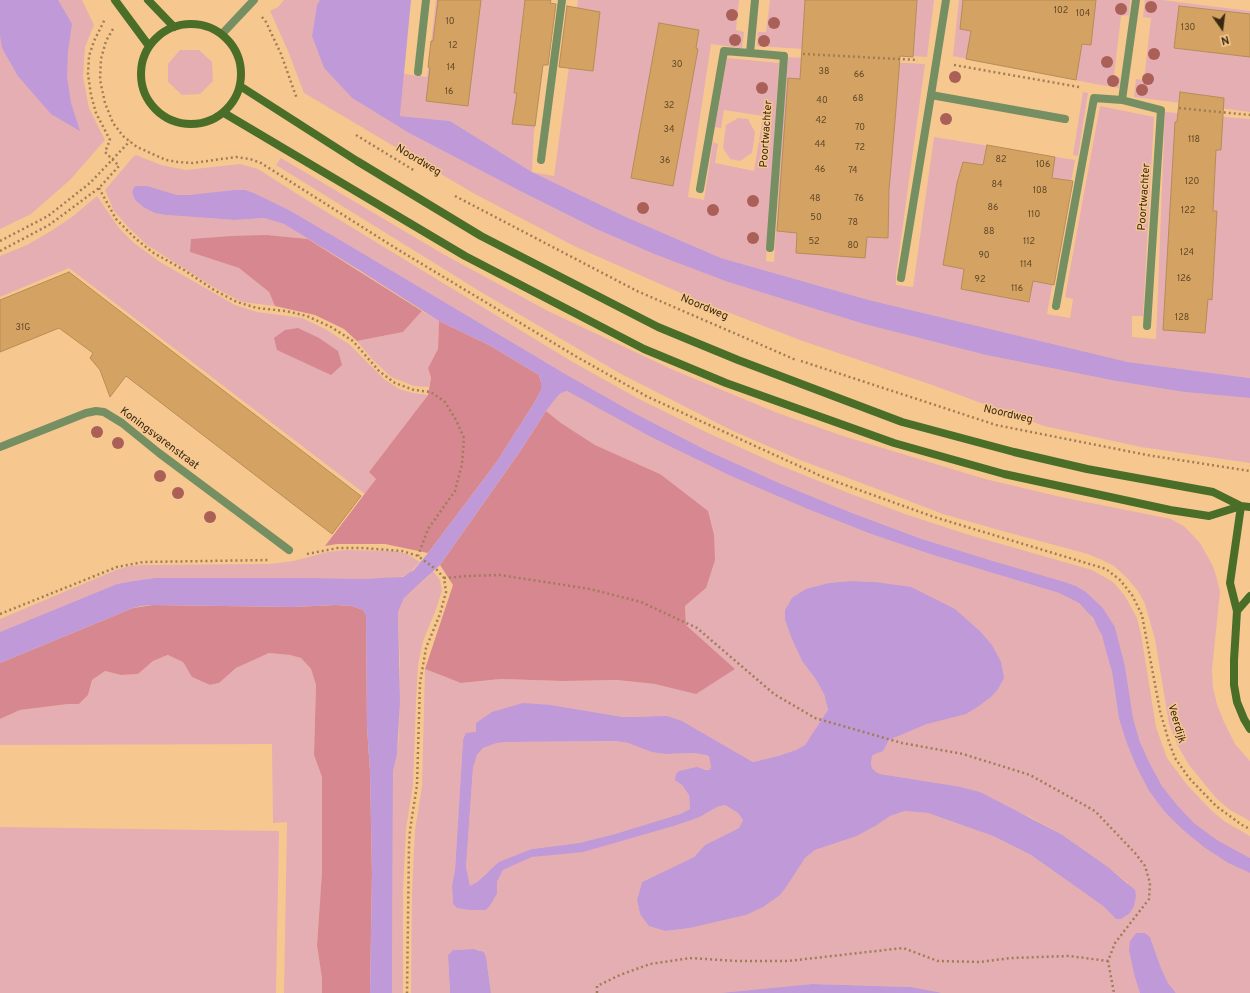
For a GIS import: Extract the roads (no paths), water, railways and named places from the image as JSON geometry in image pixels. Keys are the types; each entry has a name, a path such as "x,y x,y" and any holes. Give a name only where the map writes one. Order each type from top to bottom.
{"main road":[{"path":"115,0 149,46"},
{"path":"148,0 174,27"},
{"path":"190,24 207,26 222,34 235,48 241,67 240,86 234,101 224,113 208,122 191,124 173,121 158,112 147,98 141,81 142,63 149,46 160,35 174,27 190,24"},
{"path":"240,86 357,161 481,236 658,326 738,360 902,422 1014,452 1087,469 1213,492 1241,506 1250,507"},
{"path":"224,113 465,256 644,349 726,383 894,443 1004,474 1178,512 1209,516 1241,506"},
{"path":"1241,506 1230,583 1237,611 1234,685 1237,702 1250,729"},
{"path":"1237,611 1250,596"}],"street":[{"path":"418,72 426,0"},
{"path":"541,160 562,0"},
{"path":"750,53 755,0"},
{"path":"901,278 946,0"},
{"path":"1056,306 1094,98 1122,100 1136,0"},
{"path":"222,34 253,2"},
{"name":"Poortwachter","path":"700,189 724,51 784,56 770,248"},
{"path":"931,95 1065,118"},
{"name":"Poortwachter","path":"1122,100 1161,110 1147,326"},
{"name":"Koningsvarenstraat","path":"0,448 86,413 96,411 104,412 122,422 165,457 288,550"}]}
